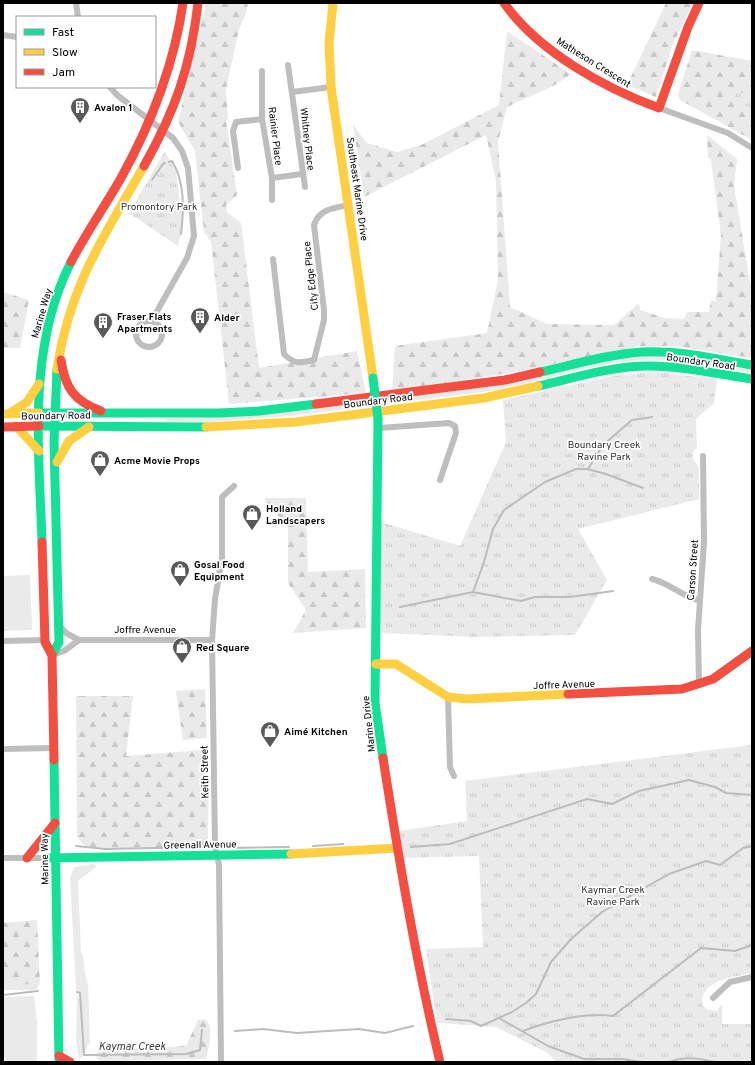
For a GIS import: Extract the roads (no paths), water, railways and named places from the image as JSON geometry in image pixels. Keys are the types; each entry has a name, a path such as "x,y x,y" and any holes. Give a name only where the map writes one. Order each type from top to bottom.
{"main road":[{"name":"Marine Way","path":"59,1059 52,858 55,823 52,655 45,640 39,451 39,384 42,352 48,325 63,277 82,238 119,179 151,121 171,68 178,42 183,3"},
{"name":"Marine Way","path":"52,655 59,642 54,426 55,381 65,327 82,276 111,220 164,130 182,84 195,31 198,3"},
{"name":"Southeast Marine Drive","path":"333,3 329,43 332,87 373,378"},
{"name":"Matheson Crescent","path":"504,3 520,24 547,46 616,91 659,108"},
{"path":"659,108 688,27 699,3"},
{"path":"60,352 62,371 67,385 73,394 87,406 109,414"},
{"name":"Boundary Road","path":"6,414 224,413 283,408 505,380 593,360 642,352 682,354 752,365"},
{"name":"Boundary Road","path":"3,427 221,427 303,421 491,396 617,369 642,366 681,368 752,379"},
{"name":"Marine Drive","path":"373,378 378,423 375,702 397,848 428,1011 440,1062"},
{"path":"6,414 28,402 39,384"},
{"path":"16,426 39,451"},
{"path":"55,468 63,446 72,436 91,426"},
{"name":"Joffre Avenue","path":"448,698 467,699 675,690 699,685 718,677 752,651"},
{"path":"376,664 399,666 448,698"},
{"path":"27,858 55,823"},
{"name":"Greenall Avenue","path":"52,858 319,853 397,848"},
{"path":"59,1059 70,1062"}],"street":[{"path":"76,3 78,16"},
{"path":"3,35 16,37"},
{"name":"Whitney Place","path":"288,65 305,187"},
{"name":"Rainier Place","path":"262,71 262,119 272,178 272,200"},
{"path":"292,92 332,87"},
{"path":"111,88 117,95 173,138 182,151 188,168 194,236 187,258 152,320 140,324 136,332 136,336 140,343 148,347 157,345 163,333 159,325 152,320"},
{"name":"Matheson Crescent","path":"659,108 728,133 752,148"},
{"path":"238,168 233,131 236,122 262,119"},
{"name":"Rainier Place","path":"272,178 302,174"},
{"name":"City Edge Place","path":"273,260 284,354 291,361 300,363 314,360 324,320 314,225 316,217 327,209 349,205"},
{"path":"378,423 448,423 455,426 456,433 440,480"},
{"name":"Carson Street","path":"699,685 700,600 704,542 704,456"},
{"name":"Keith Street","path":"221,1062 219,865 215,846 212,640 215,599 222,557 222,497 234,486"},
{"path":"652,579 670,584 692,599 700,600"},
{"path":"52,655 64,651 79,640 66,633 58,624"},
{"path":"3,641 45,640"},
{"name":"Joffre Avenue","path":"79,640 212,640"},
{"path":"448,698 450,767 454,776"},
{"path":"3,749 54,748"},
{"name":"Greenall Avenue","path":"3,858 52,858"},
{"path":"713,998 730,982 752,977"}],"waterway":[{"path":"169,162 172,161 176,169 181,187 183,205 181,234"},
{"path":"152,180 165,163"},
{"path":"588,469 603,445 632,420 652,417"},
{"path":"473,592 484,562 493,529 504,510 545,482 576,469 587,469 606,474 643,488"},
{"path":"400,607 473,592 521,601 535,597 570,597 613,591"},
{"path":"411,847 450,844 587,799 612,804 639,791 689,780 715,787 726,793 752,795"},
{"path":"313,846 343,844"},
{"path":"76,846 105,849 204,847"},
{"name":"Kaymar Creek","path":"446,1019 471,1021 481,1026 512,1012 536,994 551,962 571,939 602,912 669,874 706,861 720,865 743,848 752,846"},
{"path":"229,848 289,847"},
{"path":"523,1031 568,1018 591,1015 613,1016 701,948 735,951 752,945"},
{"name":"Kaymar Creek","path":"3,995 38,991"},
{"name":"Kaymar Creek","path":"77,992 80,993 84,1055 186,1054 200,1050 202,1030"},
{"path":"499,1018 548,1046 584,1059 623,1059 640,1062"},
{"name":"Kaymar Creek","path":"235,1031 263,1029 297,1033 359,1029 385,1033 413,1026"},
{"path":"669,1062 692,1058 714,1062"}],"place":[{"name":"Avalon 1","path":"80,124"},
{"name":"Alder","path":"200,334"},
{"name":"Fraser Flats Apartments","path":"103,339"},
{"name":"Acme Movie Props","path":"100,477"},
{"name":"Holland Landscapers","path":"252,531"},
{"name":"Gosal Food Equipment","path":"180,587"},
{"name":"Red Square","path":"182,664"},
{"name":"Aimé Kitchen","path":"270,748"}],"park label":[{"name":"Promontory Park","path":"159,206"},
{"name":"Boundary Creek Ravine Park","path":"604,450"},
{"name":"Kaymar Creek Ravine Park","path":"613,894"}]}
